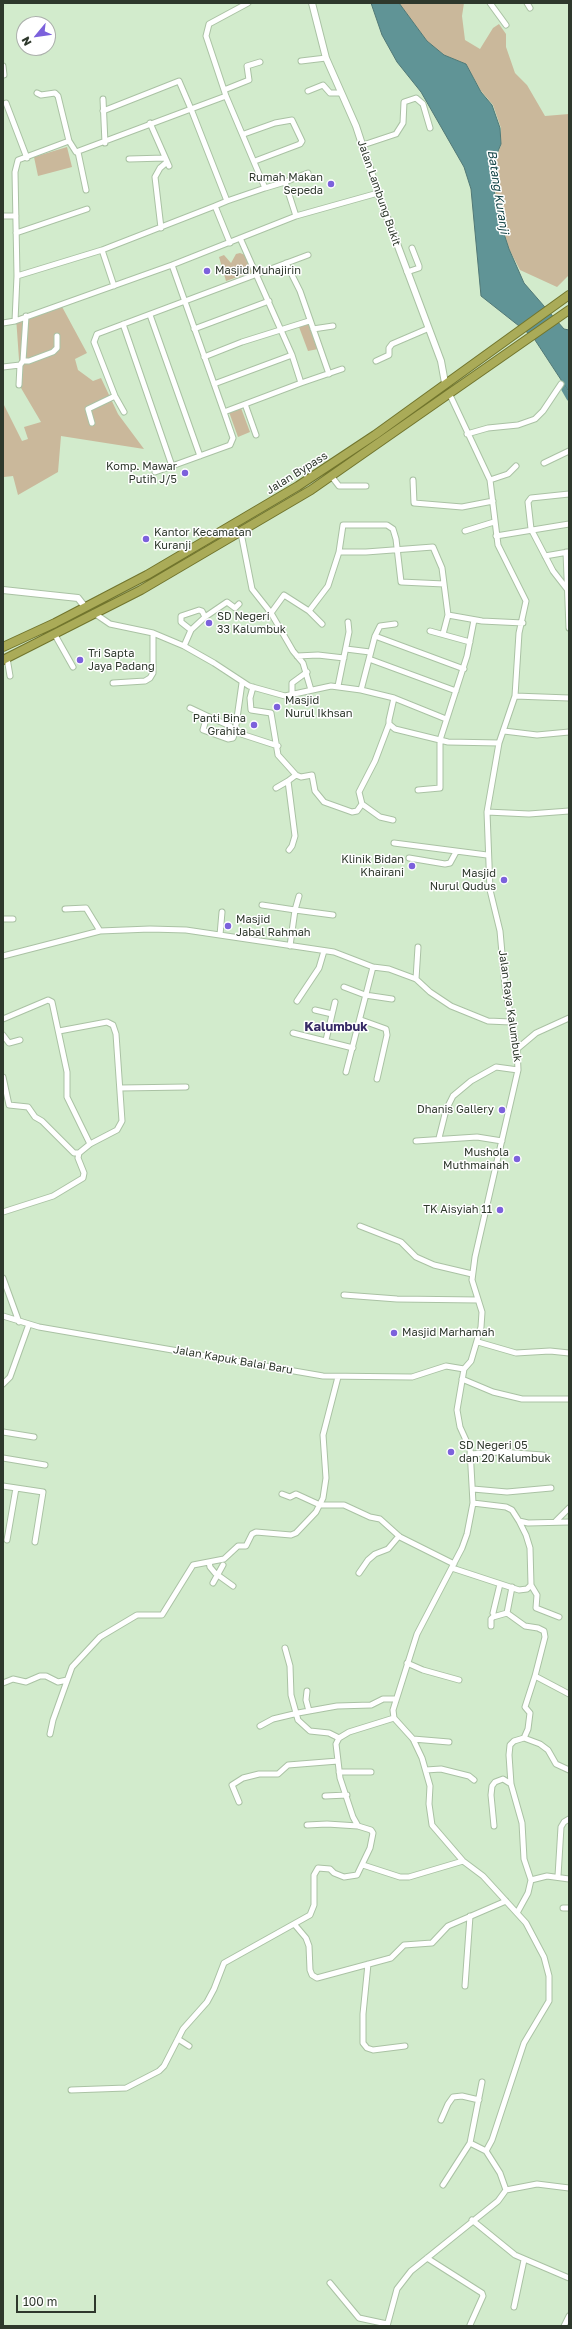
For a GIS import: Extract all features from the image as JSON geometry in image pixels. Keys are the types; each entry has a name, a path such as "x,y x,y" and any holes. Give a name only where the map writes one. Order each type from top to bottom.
{"highway":[{"name":"Jalan Bypass","path":"3,647 147,575 275,500 375,436 445,383 569,294"},
{"path":"5,659 55,635 94,613 111,607 241,533 332,477 569,310"},
{"path":"275,500 281,508"}],"street":[{"path":"248,3 214,20 206,29 206,36 226,96 244,134 265,188"},
{"name":"Jalan Lambung Bukit","path":"312,3 326,58 363,145 378,193 427,329 441,362 445,383"},
{"path":"490,3 506,25"},
{"path":"526,3 530,8"},
{"path":"302,61 326,58"},
{"path":"224,90 249,80 247,66 260,62"},
{"path":"3,66 4,75"},
{"path":"103,110 179,81 227,201"},
{"path":"308,91 323,85 330,93 340,93"},
{"path":"37,93 38,95 55,93 58,96 69,141 76,152 78,152 86,190"},
{"path":"78,152 226,96"},
{"path":"363,145 396,134 403,123 404,102 416,98 423,104 430,128"},
{"path":"103,99 105,143"},
{"path":"6,103 27,157"},
{"path":"244,134 275,123 292,120 302,141 300,144 255,161"},
{"path":"150,124 167,162"},
{"path":"15,321 17,276 16,165 18,160 69,141"},
{"path":"129,160 167,162"},
{"path":"161,228 155,177 160,168 167,162"},
{"path":"17,276 102,250 227,201 308,173"},
{"path":"285,182 296,216"},
{"path":"3,323 15,321 172,265 296,216 378,193"},
{"path":"216,206 230,243"},
{"path":"16,233 87,209"},
{"path":"3,216 16,216"},
{"path":"240,238 292,355 301,383"},
{"path":"407,272 419,268 412,248"},
{"path":"102,250 114,286"},
{"path":"124,412 115,396 94,342 97,334 308,255"},
{"path":"286,263 300,291 309,321 329,374"},
{"path":"155,472 226,447 232,442 233,438 172,265"},
{"path":"194,328 269,301"},
{"path":"150,315 200,456"},
{"path":"19,385 26,316"},
{"path":"204,357 309,321"},
{"path":"123,324 172,466"},
{"path":"313,329 333,326"},
{"path":"376,361 389,355 389,348 392,344 427,329"},
{"path":"3,367 29,361 53,352 57,348 57,336"},
{"path":"214,384 292,355"},
{"path":"224,412 342,369"},
{"path":"467,434 488,428 518,425 535,419 543,411 561,384"},
{"name":"Jalan Raya Kalumbuk","path":"450,395 467,434 490,480 494,522 500,552 525,597 526,606 523,623 519,633 515,696 500,743 487,812 487,855 490,890 500,931 511,1022 517,1048 518,1070 472,1274 482,1312 478,1342 471,1361 464,1369"},
{"path":"92,423 88,409 115,396"},
{"path":"245,404 256,435"},
{"path":"544,463 569,451"},
{"path":"490,480 508,474 516,466"},
{"path":"332,477 339,486 366,486"},
{"path":"413,480 414,503 462,507 493,501"},
{"path":"567,589 545,556 531,529 528,500 569,494"},
{"path":"465,531 494,522"},
{"path":"496,536 531,529 569,524"},
{"path":"309,611 328,586 339,552 342,527 345,525 390,527 396,539 401,582 444,584"},
{"path":"241,533 252,589 271,613 307,672 311,690"},
{"path":"339,552 366,552 433,547 442,568 448,615 443,634"},
{"path":"545,556 568,552 567,589 569,628"},
{"path":"3,590 78,598 85,607"},
{"path":"271,613 284,595 309,611 322,624"},
{"path":"184,646 191,630 205,617 227,602 235,608 239,604"},
{"path":"191,630 181,622 181,616 199,610 202,611 205,617"},
{"path":"94,613 110,624 153,633 184,646 214,663 242,683 253,688 284,696 338,686 394,698 446,719"},
{"path":"448,615 474,620 523,623"},
{"path":"418,790 440,788 440,740 464,669 474,620"},
{"path":"338,686 346,648 348,622"},
{"path":"361,690 370,652 380,626 395,624"},
{"path":"430,631 470,642"},
{"path":"113,683 145,682 150,678 153,673 153,633"},
{"path":"55,635 73,667"},
{"path":"375,636 464,669"},
{"path":"346,648 370,652"},
{"path":"297,656 318,655 344,658"},
{"path":"5,659 10,676"},
{"path":"368,659 456,691"},
{"path":"292,695 292,683 307,672"},
{"path":"207,716 204,731 228,739 233,738 242,683"},
{"path":"253,688 250,698 251,710 271,713 278,746 278,755 296,775 301,777 312,775 316,791 324,802 355,812 362,804"},
{"path":"515,696 569,698"},
{"path":"240,698 250,698"},
{"path":"393,820 380,817 362,804 359,792 375,762 389,724 394,698"},
{"path":"190,708 230,726 235,732 278,746"},
{"path":"389,724 395,729 440,740 500,743"},
{"path":"504,731 537,735 569,732"},
{"path":"276,788 296,775"},
{"path":"288,781 295,836 289,850"},
{"path":"487,812 529,814 569,811"},
{"path":"394,843 487,855"},
{"path":"409,858 445,864 450,863 456,852"},
{"path":"290,946 295,910 299,896"},
{"path":"262,905 333,915"},
{"path":"65,910 86,908 100,931"},
{"path":"220,935 222,912"},
{"path":"3,919 13,919"},
{"path":"3,956 100,931 150,929 186,930 334,952 373,967 389,969 416,979 430,992 451,1006 488,1021 497,1023 511,1022"},
{"path":"416,979 418,947"},
{"path":"297,1001 319,968 324,951"},
{"path":"346,1072 373,967"},
{"path":"344,988 392,999"},
{"path":"3,1019 48,1000 52,1002 67,1072 67,1097 90,1144"},
{"path":"326,1040 335,1002"},
{"path":"315,1010 332,1014"},
{"path":"517,1048 536,1033 569,1018"},
{"path":"360,1020 386,1029 387,1035 377,1079"},
{"path":"3,1212 53,1196 83,1178 84,1173 78,1158 79,1153 90,1144 120,1127 122,1121 120,1088 116,1061 116,1034 113,1025 107,1022 59,1031"},
{"path":"293,1033 326,1040 353,1048"},
{"path":"3,1034 9,1043 20,1040"},
{"path":"439,1138 446,1110 453,1096 471,1081 496,1068 518,1070"},
{"path":"3,1077 9,1105 28,1107 35,1117 42,1121 74,1152 79,1153"},
{"path":"120,1088 186,1087"},
{"path":"416,1141 439,1138 483,1137 502,1141"},
{"path":"360,1226 401,1242 416,1257 434,1264 472,1274"},
{"path":"3,1278 19,1322"},
{"path":"344,1296 397,1300 478,1300"},
{"name":"Jalan Kapuk Balai Baru","path":"3,1316 19,1322 137,1343 194,1355 338,1377 412,1377 446,1366 464,1369"},
{"path":"3,1384 10,1377 29,1324"},
{"path":"478,1342 516,1353 550,1351 569,1353"},
{"path":"464,1369 457,1410 460,1427 470,1449 473,1503 467,1534 453,1566 417,1634 395,1699 393,1710 394,1718 413,1739 426,1770 430,1786 432,1825 463,1861 483,1876 517,1913 533,1935 544,1957 549,1976 549,1997 546,2007 524,2043 492,2140 486,2151"},
{"path":"50,1734 72,1667 100,1637 137,1615 162,1615 190,1568 196,1564 224,1559 238,1546 245,1548 252,1534 256,1532 291,1535 296,1533 320,1505 326,1478 322,1435 338,1377"},
{"path":"462,1379 493,1392 522,1399 569,1399"},
{"path":"3,1432 34,1437"},
{"path":"470,1454 500,1452 543,1455"},
{"path":"3,1458 45,1465"},
{"path":"3,1486 43,1492 35,1542"},
{"path":"7,1540 16,1488"},
{"path":"473,1489 507,1492 551,1488"},
{"path":"282,1494 290,1497 296,1494 320,1505 344,1504 370,1517 380,1519 400,1536 453,1566 500,1584 524,1591 530,1585"},
{"path":"473,1503 506,1507 512,1510 529,1541 530,1585 537,1595 536,1608 559,1617"},
{"path":"556,1521 569,1508"},
{"path":"519,1521 528,1523 556,1521 569,1522"},
{"path":"359,1573 368,1560 375,1554 388,1549 400,1536"},
{"path":"209,1562 210,1567 217,1575 233,1586"},
{"path":"213,1583 223,1565"},
{"path":"493,1613 500,1584"},
{"path":"507,1613 512,1588"},
{"path":"491,1626 492,1618 507,1613"},
{"path":"507,1613 525,1626 538,1628 544,1632 545,1637 525,1707 530,1713 530,1720 524,1738"},
{"path":"285,1648 290,1666 291,1695 298,1713 298,1720 310,1732 329,1733 339,1738"},
{"path":"407,1663 423,1670 459,1680"},
{"path":"3,1683 13,1679 26,1682 40,1676 46,1676 58,1682 67,1680"},
{"path":"535,1676 569,1694"},
{"path":"307,1691 306,1700 309,1711"},
{"path":"260,1726 273,1720 298,1713 336,1706 371,1705 383,1699 395,1699"},
{"path":"358,1826 339,1772 336,1744 339,1738 361,1727 394,1718"},
{"path":"517,1913 528,1893 531,1880 524,1859 522,1823 511,1784 509,1764 510,1745 514,1741 524,1738 540,1744 548,1750 556,1764 569,1770"},
{"path":"413,1739 449,1742"},
{"path":"238,1802 232,1785 243,1778 259,1774 278,1774 288,1765 338,1761"},
{"path":"426,1770 441,1769 469,1776 474,1780"},
{"path":"339,1772 371,1772"},
{"path":"494,1826 491,1795 492,1786 495,1782 503,1779 511,1784"},
{"path":"325,1796 347,1795"},
{"path":"558,1876 561,1827 564,1822 569,1819"},
{"path":"71,2090 116,2090 135,2084 164,2066 188,2022 207,2002 214,1989 224,1963 294,1926 313,1912 314,1875 318,1868 327,1868 338,1875 350,1877 357,1875 363,1865 373,1833 371,1830 358,1826 327,1824 307,1825"},
{"path":"363,1865 400,1878 409,1877 463,1861"},
{"path":"531,1880 547,1876 558,1876 569,1879"},
{"path":"294,1926 306,1938 309,1946 310,1970 312,1975 317,1978 391,1958 404,1945 432,1943 448,1926 506,1901"},
{"path":"563,1908 569,1908"},
{"path":"465,1986 470,1916"},
{"path":"368,1964 363,2014 363,2039 365,2047 373,2050 405,2046"},
{"path":"178,2039 189,2046"},
{"path":"443,2185 470,2143 482,2082"},
{"path":"441,2120 448,2104 454,2097 462,2096 479,2100"},
{"path":"470,2143 486,2151 500,2173 506,2190"},
{"path":"330,2284 359,2318 387,2325 391,2303 399,2285 427,2258 472,2220 498,2201 506,2190 537,2184 569,2188"},
{"path":"472,2220 486,2234 524,2260 569,2278"},
{"path":"427,2258 482,2293 483,2296 470,2325"},
{"path":"514,2307 524,2260"},
{"path":"564,2326 569,2316"}],"shaded area":[{"path":"399,3 464,3 462,16 465,40 480,49 493,28 499,24 506,34 506,47 515,73 527,85 545,116 569,114 569,275 557,287 520,270 509,249 500,217 495,189 495,162 501,145 501,128 493,105 481,91 466,64 444,55 427,41"},
{"path":"67,147 72,167 38,176 34,157"},
{"path":"240,253 245,255 253,272 226,281 219,257 224,255 231,263 236,254"},
{"path":"60,303 87,353 75,359 78,370 93,381 101,378 118,414 144,449 61,436 58,472 18,495 13,476 4,477 3,475 3,403 22,441 28,439 24,427 41,422 21,388 16,317"},
{"path":"310,324 318,349 308,351 299,327"},
{"path":"241,408 250,432 238,437 229,412"}],"water":[{"path":"371,3 399,3 427,41 444,55 466,64 481,92 492,105 500,128 501,144 494,161 494,189 499,218 509,249 524,283 564,329 569,330 569,392 533,337 481,296 471,189 464,167 421,92 397,62 382,35"}],"waterway":[{"path":"569,379 561,384 569,398"}],"place":[{"name":"Rumah Makan Sepeda","path":"331,184"},
{"name":"Masjid Muhajirin","path":"207,271"},
{"name":"Komp. Mawar Putih J/5","path":"185,473"},
{"name":"Kantor Kecamatan Kuranji","path":"146,539"},
{"name":"SD Negeri 33 Kalumbuk","path":"209,623"},
{"name":"Tri Sapta Jaya Padang","path":"80,660"},
{"name":"Masjid Nurul Ikhsan","path":"277,707"},
{"name":"Panti Bina Grahita","path":"254,725"},
{"name":"Klinik Bidan Khairani","path":"412,866"},
{"name":"Masjid Nurul Qudus","path":"504,880"},
{"name":"Masjid Jabal Rahmah","path":"228,926"},
{"name":"Dhanis Gallery","path":"502,1110"},
{"name":"Mushola Muthmainah","path":"517,1159"},
{"name":"TK Aisyiah 11","path":"500,1210"},
{"name":"Masjid Marhamah","path":"394,1333"},
{"name":"SD Negeri 05 dan 20 Kalumbuk","path":"451,1452"}],"district":[{"name":"Kalumbuk","path":"336,1027"}],"water label":[{"name":"Batang Kuranji","path":"498,192"}]}
